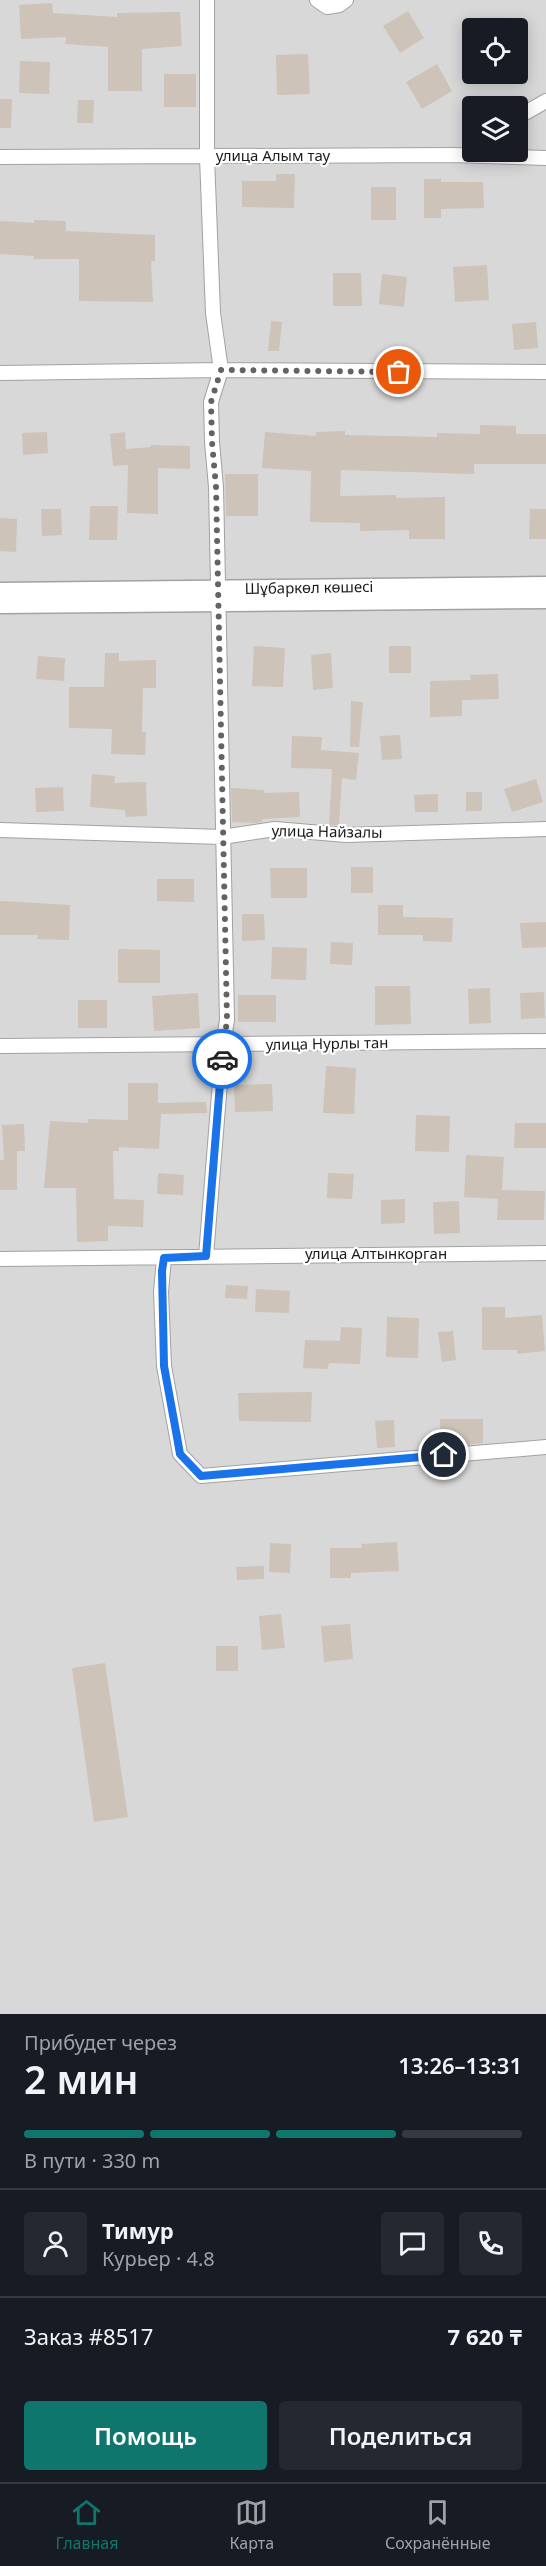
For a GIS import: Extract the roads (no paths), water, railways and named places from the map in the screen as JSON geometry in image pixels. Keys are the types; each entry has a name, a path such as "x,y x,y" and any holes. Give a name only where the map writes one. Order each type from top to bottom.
{"street":[{"path":"206,1256 227,1020 218,596 211,402 221,370 213,313 207,157 207,0"},
{"path":"317,0 327,7 339,5 346,0"},
{"path":"528,111 546,101"},
{"path":"452,155 462,149"},
{"name":"улица Алым тау","path":"0,158 452,155 546,158"},
{"path":"0,373 221,370 546,372"},
{"name":"Шұбаркөл көшесі","path":"0,605 546,585"},
{"name":"Шұбаркөл көшесі","path":"0,591 546,600"},
{"name":"улица Найзалы","path":"0,830 222,837 275,829 346,835 546,829"},
{"name":"улица Нурлы тан","path":"0,1046 546,1041"},
{"name":"улица Алтынкорган","path":"0,1259 546,1253"},
{"path":"164,1258 161,1292 164,1366 180,1454 201,1476 546,1447"}]}
